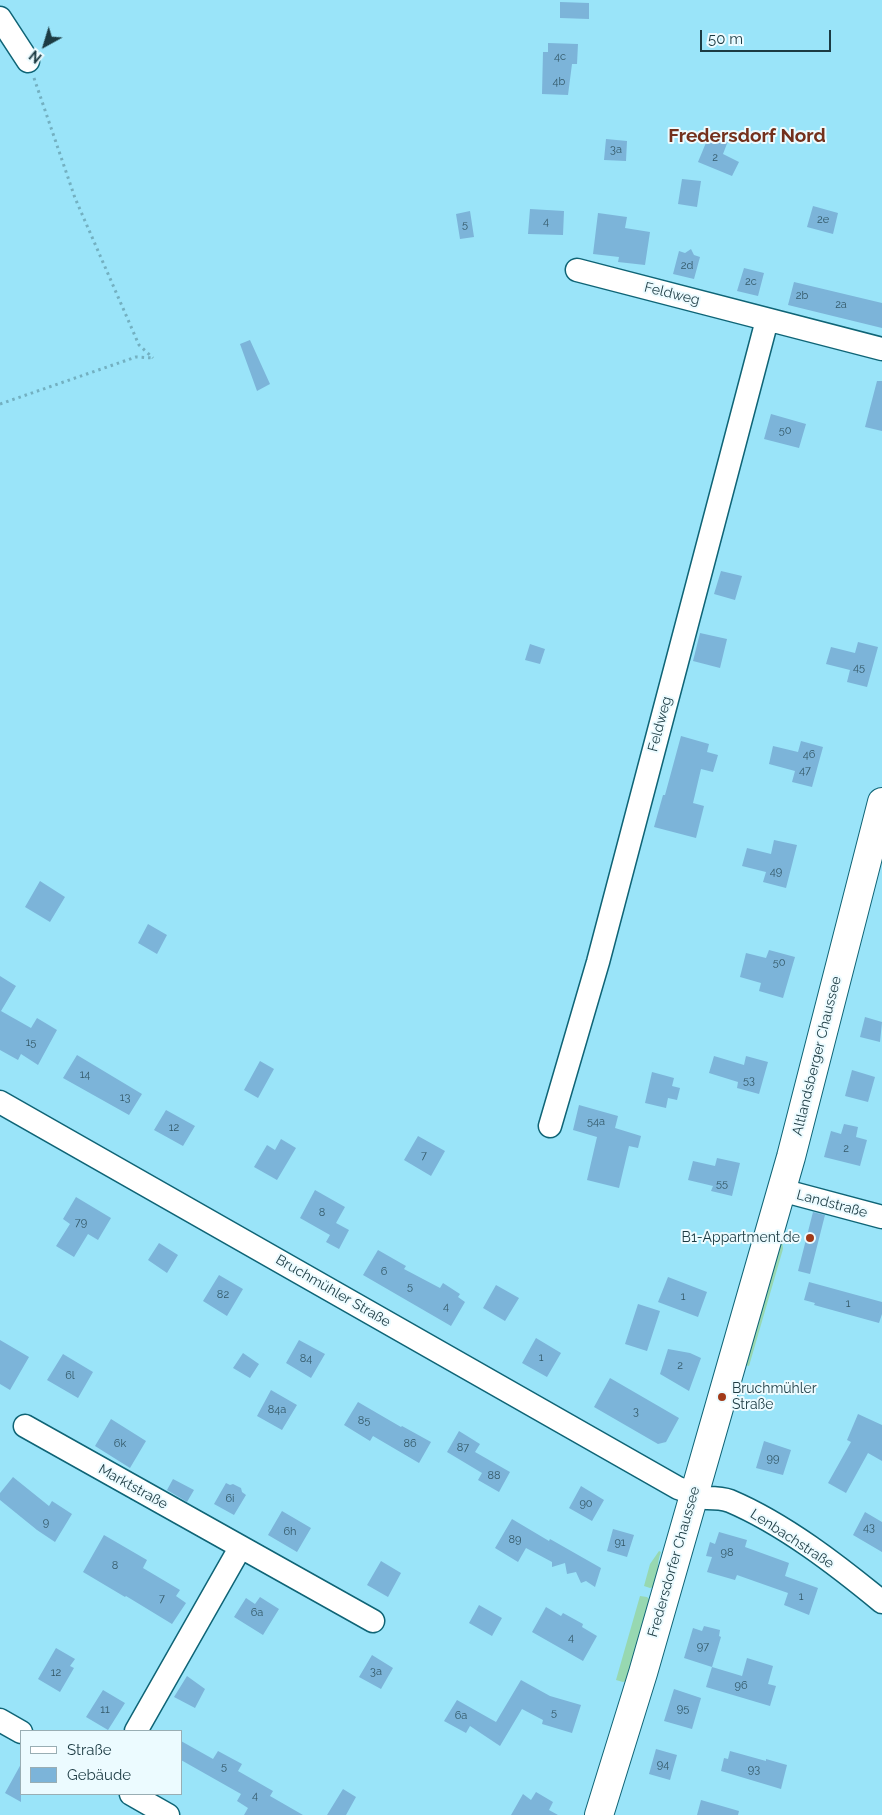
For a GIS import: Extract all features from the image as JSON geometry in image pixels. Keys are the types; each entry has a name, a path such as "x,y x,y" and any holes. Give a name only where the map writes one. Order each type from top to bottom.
{"main road":[{"name":"Altlandsberger Chaussee","path":"748,1308 781,1190 882,802"},
{"name":"Fredersdorfer Chaussee","path":"599,1815 748,1308"}],"street":[{"path":"0,18 28,61"},
{"name":"Feldweg","path":"577,270 882,349"},
{"name":"Feldweg","path":"550,1126 598,962 767,320"},
{"name":"Bruchmühler Straße","path":"0,1102 678,1488 694,1493"},
{"name":"Landstraße","path":"781,1190 882,1217"},
{"name":"Marktstraße","path":"25,1426 240,1548 373,1620"},
{"name":"Lenbachstraße","path":"694,1493 707,1498 713,1497 728,1500 785,1531 882,1602"},
{"path":"137,1730 240,1548"},
{"path":"0,1720 20,1731"},
{"path":"133,1795 168,1815"}],"path":[{"path":"0,404 136,357 153,358 139,345 75,198 28,61"}],"green space":[{"path":"781,1228 783,1249 749,1366 745,1365"},
{"path":"659,1551 661,1552 657,1586 650,1588 644,1586 650,1564"},
{"path":"640,1596 647,1597 652,1602 629,1680 623,1682 616,1680"}],"building":[{"path":"560,2 589,3 589,19 560,18"},
{"path":"548,43 578,44 577,64 572,64 568,95 542,94 543,52 548,52"},
{"path":"710,133 728,141 723,154 739,162 732,176 698,162"},
{"path":"606,139 627,141 626,161 604,160"},
{"path":"682,179 701,181 697,207 678,204"},
{"path":"813,206 838,213 833,234 807,227"},
{"path":"530,209 564,211 563,235 528,234"},
{"path":"470,211 474,237 460,239 456,214"},
{"path":"598,213 627,217 625,228 650,232 645,265 618,262 619,257 593,254"},
{"path":"691,249 694,255 700,257 694,279 673,274 679,251 685,253"},
{"path":"744,268 764,273 758,296 737,291"},
{"path":"794,282 882,303 882,328 788,305"},
{"path":"250,340 270,384 257,391 240,344"},
{"path":"877,381 882,381 882,431 865,427"},
{"path":"771,414 806,424 799,448 764,439"},
{"path":"721,571 742,576 735,600 714,594"},
{"path":"700,633 727,639 720,668 693,661"},
{"path":"858,642 878,647 867,687 847,682 850,670 826,664 831,647 855,653"},
{"path":"530,644 545,649 540,664 525,660"},
{"path":"681,736 709,744 707,752 718,755 713,772 701,769 693,803 704,806 696,838 654,827"},
{"path":"801,741 823,747 812,787 792,782 795,771 769,764 773,746 798,752"},
{"path":"774,840 797,845 786,888 763,882 766,872 742,866 747,848 771,854"},
{"path":"40,881 65,897 50,922 25,907"},
{"path":"148,924 167,935 157,954 138,943"},
{"path":"769,950 795,957 783,998 759,991 761,983 740,977 746,953 766,958"},
{"path":"0,976 16,986 1,1011 31,1028 37,1018 57,1030 38,1065 21,1054 18,1060 0,1050"},
{"path":"865,1017 882,1022 880,1042 860,1037"},
{"path":"77,1055 142,1094 129,1115 63,1078"},
{"path":"714,1056 744,1065 746,1056 768,1062 759,1094 737,1088 738,1082 709,1073"},
{"path":"260,1061 274,1069 258,1098 244,1090"},
{"path":"852,1070 875,1077 868,1102 845,1096"},
{"path":"652,1072 674,1078 672,1086 680,1088 677,1100 668,1098 666,1108 645,1103"},
{"path":"579,1105 618,1116 615,1128 641,1136 638,1148 629,1146 619,1188 587,1180 597,1137 573,1130"},
{"path":"166,1110 195,1126 183,1146 154,1130"},
{"path":"844,1124 858,1127 856,1137 867,1140 860,1166 824,1157 831,1131 841,1134"},
{"path":"418,1136 445,1151 431,1176 404,1160"},
{"path":"281,1139 296,1148 277,1180 254,1167 267,1145 275,1150"},
{"path":"717,1158 740,1163 732,1196 711,1191 713,1186 688,1180 693,1161 715,1166"},
{"path":"315,1190 345,1207 336,1223 349,1230 339,1249 326,1242 330,1235 300,1218"},
{"path":"76,1197 111,1218 98,1240 88,1234 74,1257 56,1246 70,1224 63,1219"},
{"path":"813,1212 825,1215 810,1274 798,1271"},
{"path":"159,1243 178,1255 167,1273 148,1260"},
{"path":"378,1250 406,1266 404,1269 440,1288 443,1283 460,1294 458,1297 465,1302 451,1326 363,1275"},
{"path":"219,1275 243,1289 227,1316 203,1301"},
{"path":"668,1277 707,1292 698,1317 658,1302"},
{"path":"809,1282 882,1302 882,1314 879,1323 814,1305 815,1303 804,1300"},
{"path":"496,1285 519,1298 505,1321 483,1308"},
{"path":"638,1304 660,1311 647,1351 625,1344"},
{"path":"536,1338 561,1353 547,1377 522,1363"},
{"path":"0,1340 29,1357 10,1390 0,1384"},
{"path":"299,1340 325,1354 311,1378 286,1363"},
{"path":"668,1349 690,1353 701,1358 689,1391 660,1374"},
{"path":"243,1353 259,1364 250,1378 233,1368"},
{"path":"63,1354 93,1372 78,1398 47,1380"},
{"path":"610,1378 679,1418 666,1442 658,1444 594,1407"},
{"path":"271,1390 297,1405 282,1430 257,1416"},
{"path":"358,1402 431,1442 419,1463 373,1436 370,1441 344,1425"},
{"path":"858,1414 882,1425 882,1461 868,1453 846,1493 828,1483 851,1442 847,1440"},
{"path":"111,1419 146,1441 130,1468 95,1446"},
{"path":"459,1431 480,1444 475,1452 510,1472 499,1492 478,1480 482,1473 447,1452"},
{"path":"764,1441 791,1450 783,1475 756,1468"},
{"path":"13,1477 49,1506 52,1501 72,1514 55,1542 0,1500 0,1493"},
{"path":"173,1479 194,1490 187,1502 167,1490"},
{"path":"226,1483 241,1488 242,1492 246,1495 234,1515 214,1504"},
{"path":"581,1486 604,1500 592,1521 569,1508"},
{"path":"282,1511 311,1528 297,1552 268,1535"},
{"path":"865,1512 882,1522 882,1552 853,1535"},
{"path":"512,1519 601,1568 595,1587 586,1581 581,1583 576,1572 567,1574 565,1563 552,1567 552,1562 526,1548 518,1562 495,1548"},
{"path":"613,1529 634,1535 627,1557 607,1551"},
{"path":"719,1532 747,1540 745,1547 789,1563 785,1576 818,1588 809,1615 784,1605 788,1593 737,1575 735,1580 707,1572 712,1557 706,1556 710,1542 715,1544"},
{"path":"104,1535 147,1560 143,1568 180,1590 176,1596 186,1603 172,1624 83,1572"},
{"path":"381,1561 401,1573 388,1597 367,1585"},
{"path":"260,1597 279,1609 263,1635 234,1617 246,1598 255,1604"},
{"path":"479,1605 502,1618 492,1636 469,1623"},
{"path":"546,1607 561,1616 563,1613 583,1624 582,1627 597,1636 583,1661 532,1632"},
{"path":"704,1626 720,1630 719,1636 721,1637 712,1667 684,1658 693,1628 702,1631"},
{"path":"56,1648 75,1659 70,1666 74,1668 60,1692 38,1679"},
{"path":"372,1655 393,1668 381,1689 359,1677"},
{"path":"747,1658 773,1666 768,1684 776,1686 770,1706 706,1687 712,1667 742,1676"},
{"path":"187,1676 205,1689 195,1708 174,1697"},
{"path":"521,1680 550,1696 581,1705 572,1733 542,1724 543,1720 522,1709 500,1746 470,1726 466,1733 444,1721 457,1700 496,1722"},
{"path":"674,1689 701,1698 692,1729 664,1721"},
{"path":"103,1690 125,1703 108,1730 86,1717"},
{"path":"182,1742 213,1759 218,1751 242,1764 238,1771 273,1791 270,1796 303,1815 244,1815 248,1808 237,1801 241,1794 182,1761"},
{"path":"656,1749 677,1755 670,1780 649,1774"},
{"path":"730,1751 787,1765 781,1789 721,1771 724,1758 728,1759"},
{"path":"20,1766 21,1802 5,1793"},
{"path":"343,1789 356,1797 346,1815 327,1815"},
{"path":"536,1792 553,1802 549,1810 558,1815 511,1815 523,1794 531,1800"},
{"path":"701,1800 739,1811 738,1815 697,1815"}],"place":[{"name":"B1-Appartment.de","path":"810,1238"},
{"name":"Bruchmühler Straße","path":"722,1397"}],"district":[{"name":"Fredersdorf Nord","path":"747,136"}]}
